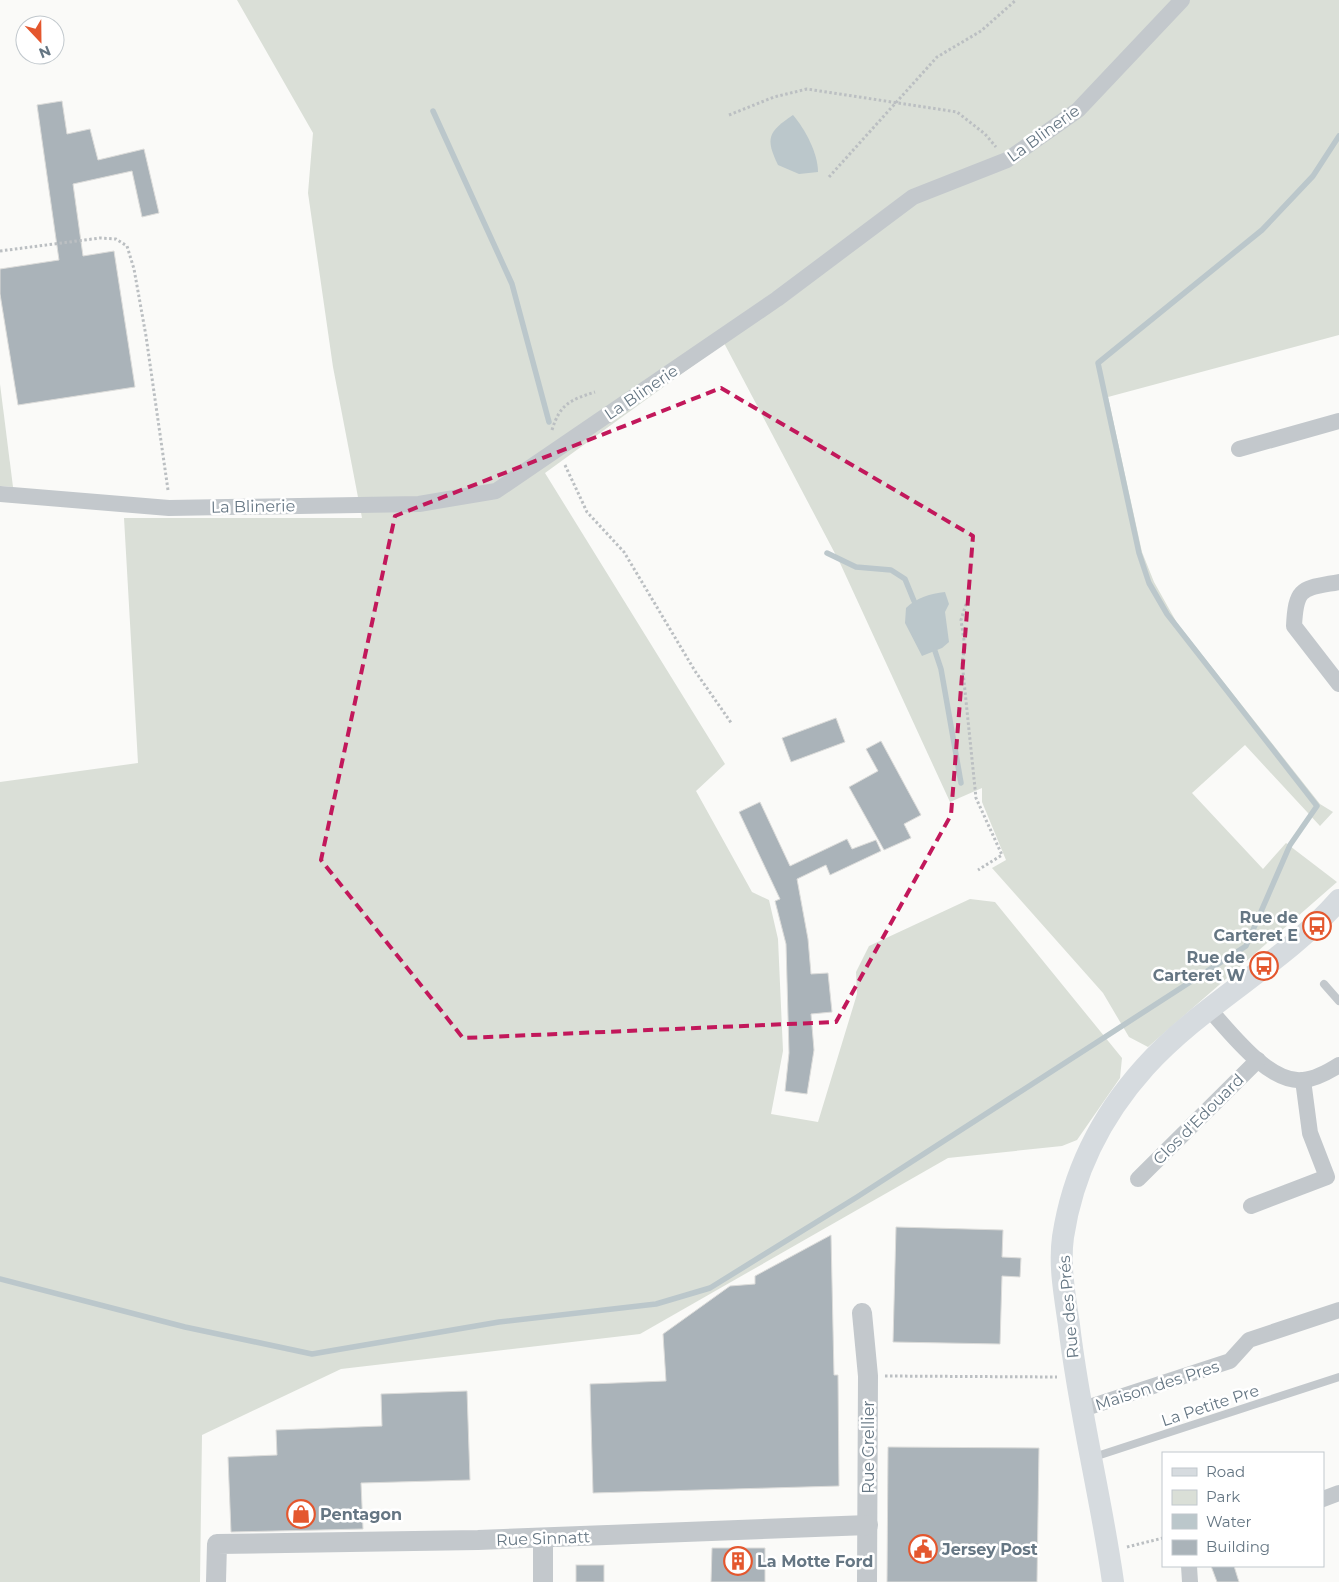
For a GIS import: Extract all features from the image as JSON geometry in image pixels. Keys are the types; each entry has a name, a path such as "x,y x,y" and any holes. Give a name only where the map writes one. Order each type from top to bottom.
{"main road":[{"name":"Rue des Prés","path":"1112,1582 1109,1553 1080,1410 1063,1268 1063,1239 1080,1169 1106,1115 1146,1066 1209,1009 1316,926 1339,900"}],"street":[{"name":"La Blinerie","path":"0,494 170,508 419,504 496,491 776,299 913,197 1007,160 1078,110 1182,0"},
{"path":"1239,449 1339,421"},
{"path":"1339,582 1306,588 1295,602 1294,626 1339,684"},
{"path":"1209,1009 1258,1060 1274,1073 1291,1080 1303,1080 1321,1076 1339,1065"},
{"name":"Clos d'Edouard","path":"1138,1179 1258,1060"},
{"path":"1251,1206 1327,1177 1310,1133 1303,1080"},
{"name":"Maison des Pres","path":"1080,1410 1230,1362 1249,1340 1339,1310"},
{"name":"Rue Grellier","path":"862,1312 868,1376 867,1582"},
{"path":"1324,1499 1339,1493"},
{"name":"Rue Sinnatt","path":"216,1582 217,1544 543,1538 868,1525"},
{"path":"543,1538 543,1582"},
{"path":"1188,1567 1190,1582"}],"lane":[{"path":"1324,984 1339,1001"},
{"name":"La Petite Pre","path":"1090,1458 1339,1377"}],"path":[{"path":"829,177 937,57 981,31 1016,0"},
{"path":"729,115 774,97 807,89 859,98 898,101 957,112 985,134 1007,160"},
{"path":"0,251 100,238 116,239 127,246 134,269 146,336 170,508"},
{"path":"595,392 571,400 557,414 552,430 555,451 587,512 624,552 695,672 732,724"},
{"path":"966,604 961,620 965,647 962,662 976,798 1002,855 978,870"},
{"path":"868,1376 1075,1377"},
{"path":"1109,1553 1162,1538"}],"highlighted area":[{"path":"721,388 973,536 951,815 836,1022 463,1038 321,860 395,516"}],"green space":[{"path":"237,0 1339,0 1339,335 1108,397 1142,552 1154,582 1177,623 1320,804 1333,812 1320,826 1245,745 1192,793 1263,869 1286,843 1337,882 1148,1047 1129,1037 1103,993 992,868 1006,860 982,802 982,788 950,802 840,563 724,343 545,473 725,764 696,791 752,892 769,900 778,939 783,1051 771,1114 818,1122 857,994 856,972 869,946 970,899 995,902 1122,1058 1120,1078 1077,1140 1062,1146 948,1158 640,1334 341,1369 202,1435 200,1582 0,1582 0,782 138,763 124,518 362,518 333,367 308,193 313,133"},
{"path":"0,384 13,487 0,486"}],"water":[{"path":"793,115 810,142 816,157 818,172 799,174 778,165 774,156 770,142 771,136 778,126"},
{"path":"945,592 949,604 945,612 949,642 942,648 922,656 905,623 906,608 924,597"}],"building":[{"path":"62,101 67,134 90,129 98,160 144,149 159,213 142,217 132,171 73,184 83,256 114,251 135,387 18,405 0,294 0,269 59,260 37,105"},
{"path":"836,718 845,742 791,762 782,738"},
{"path":"881,741 921,815 904,824 911,838 884,850 849,787 878,771 866,749"},
{"path":"760,802 790,866 847,839 852,849 876,840 881,851 830,875 826,865 797,879 808,939 811,974 828,973 832,1012 811,1014 814,1050 807,1094 785,1091 789,1053 786,944 775,901 780,899 739,812"},
{"path":"896,1227 1003,1230 1002,1257 1021,1258 1020,1277 1002,1276 1000,1344 893,1342"},
{"path":"831,1235 834,1375 838,1375 839,1486 593,1493 590,1384 666,1381 663,1334 730,1286 755,1284 755,1276"},
{"path":"467,1391 470,1480 361,1483 363,1529 231,1532 228,1457 277,1455 276,1430 382,1426 381,1394"},
{"name":"Jersey Post","path":"888,1447 1039,1448 1037,1582 887,1582"},
{"name":"La Motte Ford","path":"712,1548 765,1548 765,1582 711,1582"},
{"path":"576,1565 604,1565 604,1582 576,1582"},
{"path":"1211,1567 1234,1567 1239,1582 1217,1582"}],"waterway":[{"path":"433,111 512,284 549,422"},
{"path":"0,1279 185,1327 312,1354 499,1322 656,1304 710,1288 857,1197 1246,946 1290,845 1317,806 1167,614 1149,583 1139,553 1098,363 1262,230 1313,176 1339,136"},
{"path":"827,553 856,567 891,570 905,579 914,601"},
{"path":"935,651 941,669 961,783"}],"place":[{"name":"Rue de Carteret E","path":"1317,926"},
{"name":"Rue de Carteret W","path":"1264,966"},
{"name":"Pentagon","path":"301,1514"},
{"name":"Jersey Post","path":"923,1549"},
{"name":"La Motte Ford","path":"738,1561"}]}
